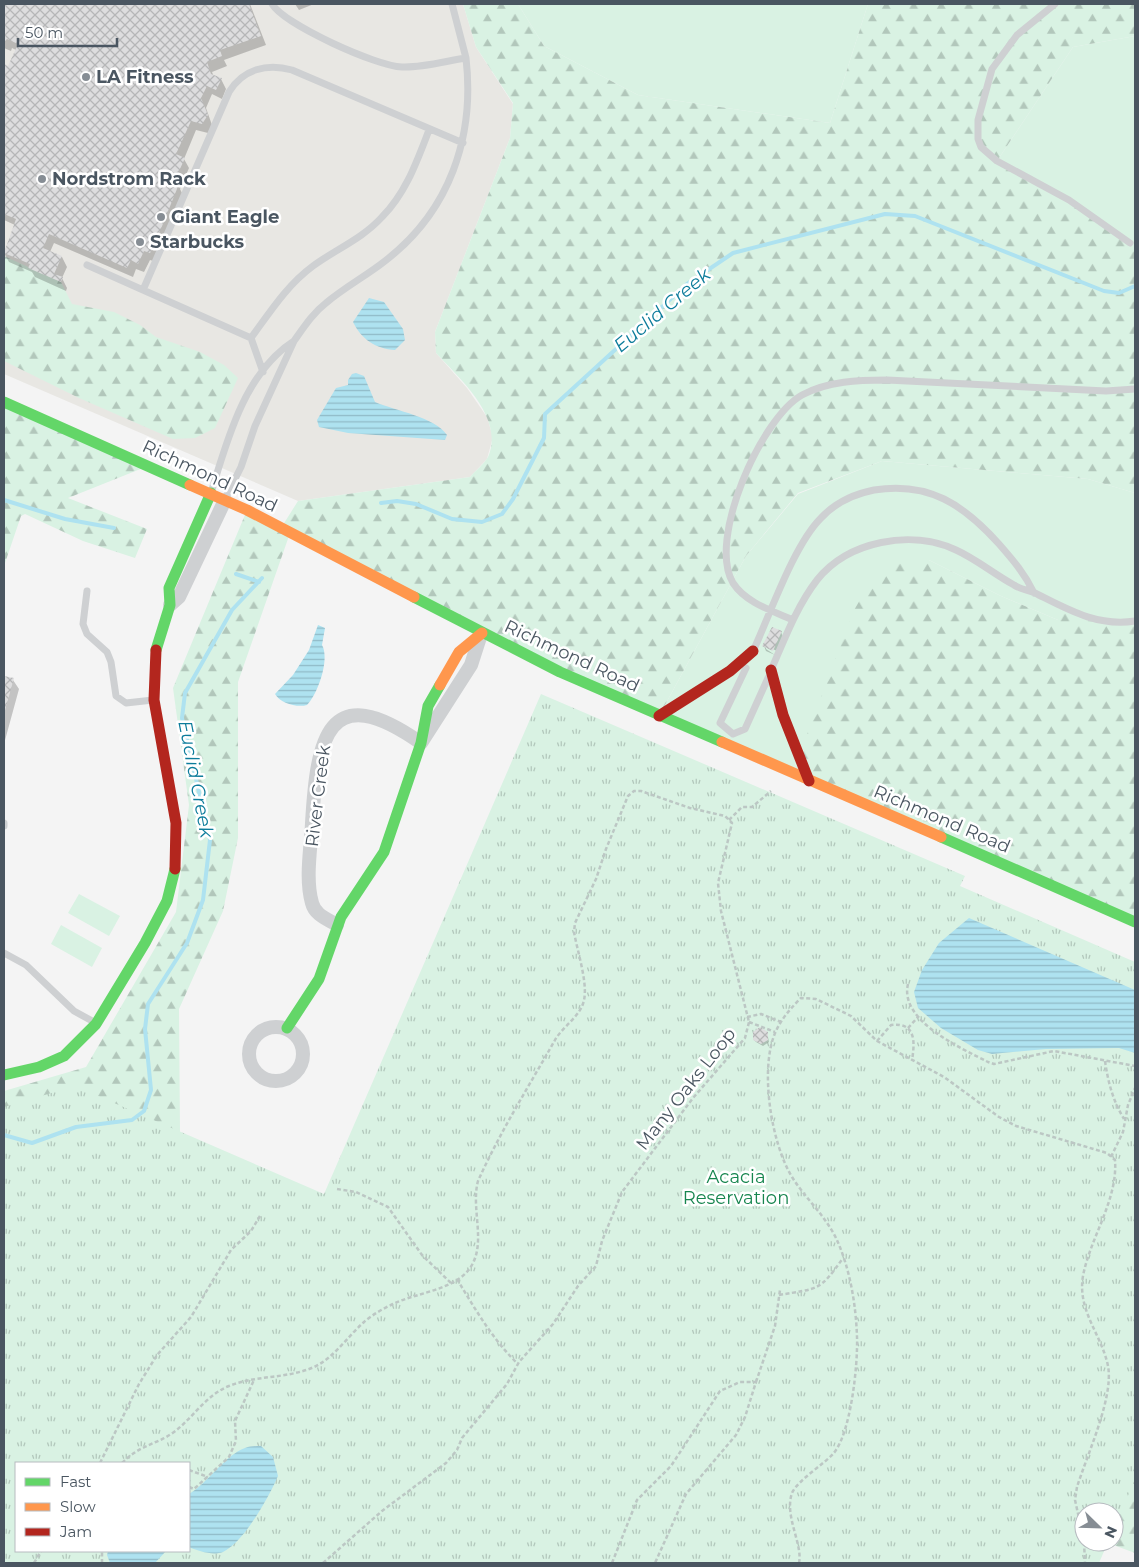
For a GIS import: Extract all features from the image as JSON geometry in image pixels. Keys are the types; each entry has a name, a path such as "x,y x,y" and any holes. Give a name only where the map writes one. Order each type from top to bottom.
{"main road":[{"name":"Richmond Road","path":"4,402 211,493 560,672 1135,922"},
{"path":"4,1075 39,1067 64,1056 96,1024 145,943 166,901 175,870 176,822 154,700 155,653 170,604 168,588 211,493"},
{"path":"659,716 730,671 753,651"},
{"path":"771,670 783,715 809,781"},
{"path":"287,1028 319,979 337,925 384,852 421,743"}],"street":[{"path":"170,604 179,597 225,500"},
{"path":"421,743 471,665 482,633"},
{"name":"River Creek","path":"337,925 318,914 312,905 309,885 314,803 320,754 326,735 337,722 352,714 370,716 385,721 400,728 421,743"},
{"path":"278,1026 287,1028 301,1040 304,1058 295,1074 286,1079 268,1080 254,1070 250,1062 250,1044 261,1030 278,1026"}],"lane":[{"path":"272,4 288,20 308,31 385,64 411,67 466,58"},
{"path":"225,500 241,467 255,426 294,341 325,304 386,260 414,235 433,211 446,188 463,143 468,95 466,58 452,4"},
{"path":"1055,4 1017,35 992,69 978,120 981,147 997,161 1069,200 1130,243"},
{"path":"144,290 229,92 245,75 265,67 292,70 463,143"},
{"path":"251,338 283,294 296,280 315,264 361,236 384,216 408,180 429,130"},
{"path":"87,265 251,338 263,372"},
{"path":"211,493 242,407 279,350 294,341"},
{"path":"793,620 741,593 732,582 724,554 735,507 762,438 786,406 803,395 825,386 872,380 1106,391 1135,389"},
{"path":"1034,593 1024,573 966,512 938,496 922,490 893,487 863,492 848,498 822,517 803,543 720,723 732,734 745,729 793,620 819,578 834,565 869,546 889,541 925,540 943,545 956,550 1015,586 1034,593 1080,616 1135,621"},
{"path":"87,591 82,624 86,634 107,652 111,662 116,696 126,703 154,700"},
{"path":"4,953 26,965 74,1011 96,1024"}],"path":[{"path":"123,1462 141,1447 172,1433 212,1396 228,1386 300,1372 315,1367 365,1321 386,1308 458,1279 467,1272 473,1263 476,1250 475,1192 480,1176 520,1098 545,1061 556,1040 582,1007 584,988 574,932 575,923 596,879 628,796 634,791 641,791 690,808 725,816 732,824 718,883 721,911 749,1022"},
{"path":"729,820 742,807 752,807 771,791"},
{"path":"908,984 907,999 919,1016 945,1040 994,1064 1054,1051 1135,1066"},
{"path":"798,1563 790,1510 792,1492 835,1452 844,1432 852,1394 857,1338 855,1307 843,1258 836,1238 816,1206 792,1177 781,1152 767,1078 770,1048 775,1032 801,998 816,999 851,1016 877,1041 944,1078 999,1117 1016,1126 1107,1153 1115,1160 1113,1179 1083,1276 1082,1298 1088,1319 1108,1365 1110,1381 1107,1398 1077,1487 1075,1502"},
{"path":"747,1016 761,1014 781,1022"},
{"path":"908,1028 919,1016"},
{"name":"Many Oaks Loop","path":"323,1563 382,1511 446,1463 457,1450 462,1438 507,1384 518,1364 553,1324 578,1286 596,1266 602,1241 622,1192 692,1098 745,1038 749,1022 775,1032"},
{"path":"877,1041 891,1025 901,1024 908,1028 915,1044 912,1060"},
{"path":"1105,1060 1109,1084 1117,1108 1125,1120"},
{"path":"1111,1157 1123,1132 1135,1088"},
{"path":"336,1189 356,1192 388,1207 422,1255 451,1282"},
{"path":"100,1462 139,1384 157,1355 191,1317 231,1250 252,1231 260,1216"},
{"path":"779,1295 818,1287 826,1282 843,1258"},
{"path":"458,1279 473,1306 505,1352 518,1364"},
{"path":"655,1563 686,1494 736,1435 745,1417 775,1326 780,1290"},
{"path":"190,1487 194,1489 229,1457 236,1441 235,1421 254,1380"},
{"path":"612,1563 638,1500 671,1466 720,1391 740,1382 756,1382"},
{"path":"190,1470 208,1477"},
{"path":"34,1563 40,1552"}],"shaded area":[{"path":"4,4 463,4 476,47 513,104 510,138 435,332 436,353 467,388 487,417 493,437 487,459 470,477 298,501 4,374"}],"green space":[{"path":"463,4 518,4 544,46 638,95 830,123 868,4 1135,4 1135,36 1073,47 997,161 1038,183 1130,242 1135,239 1135,493 1088,479 882,461 798,493 746,556 659,716 290,533 238,682 238,838 223,911 179,1009 180,1131 177,1205 4,1369 4,1091 86,1067 176,912 189,805 173,688 247,510 281,528 298,501 470,477 488,457 492,442 485,414 467,387 436,353 435,332 510,138 513,103 476,47"},
{"path":"518,4 868,4 830,123 638,95 544,46"},
{"path":"1135,36 1135,239 1130,243 997,161 1073,47"},
{"path":"4,256 61,282 72,304 114,312 140,325 156,337 200,352 224,365 238,378 215,428 195,438 173,439 79,398 4,361"},
{"path":"4,402 148,466 68,498 147,529 135,558 83,541 25,514 21,516 4,566"},
{"path":"882,461 1088,479 1135,493 1135,621 1058,620 1001,596 929,560 799,755 792,774 659,716 746,556 798,494"},
{"path":"929,560 1001,596 1058,620 1063,609 1081,616 1135,621 1135,922 792,774 854,610 875,574 897,561"},
{"name":"Acacia Reservation","path":"541,694 965,876 960,886 1135,962 1135,1479 1124,1505 1124,1502 1074,1502 1074,1552 1104,1552 1099,1563 4,1563 4,1107 75,1086 324,1194"},
{"path":"79,894 120,916 109,936 68,913"},
{"path":"61,925 102,948 92,967 51,944"},
{"path":"1135,1443 1135,1553 1124,1549 1124,1502 1119,1502"}],"water":[{"path":"369,298 384,302 403,329 405,340 395,350 382,348 370,342 360,333 353,322"},
{"path":"356,373 364,376 375,402 434,424 447,435 445,440 348,433 319,427 317,420 336,388 348,385 348,380 352,374"},
{"path":"318,625 325,628 322,645 325,659 319,685 307,705 289,704 275,694 293,675 309,650"},
{"path":"969,918 1135,990 1135,1053 1119,1048 1046,1049 992,1054 978,1050 941,1028 918,1008 914,992 922,970 939,943"},
{"path":"261,1446 273,1457 278,1476 262,1507 239,1539 223,1552 210,1553 190,1547 190,1493 230,1457 249,1447"},
{"path":"108,1552 165,1552 155,1563 110,1563"}],"building":[{"path":"4,4 249,4 261,36 220,50 222,56 207,62 211,74 222,78 216,90 207,86 201,98 208,115 202,124 191,121 176,154 185,158 174,182 179,184 154,246 150,253 144,251 138,264 131,260 127,268 49,234 43,248 62,256 54,274 63,277 61,282 28,268 30,264 4,253 16,219 4,214 4,64 8,66 18,44 7,39 4,42"},
{"path":"772,627 782,631 773,651 762,646"},
{"path":"4,676 14,678 4,714"},
{"path":"760,1027 768,1032 768,1040 761,1044 753,1040 753,1032"}],"waterway":[{"name":"Euclid Creek","path":"381,503 397,501 416,504 452,519 482,522 502,514 513,499 544,438 545,414 687,284 733,253 885,214 915,216 1104,291 1119,293 1135,286"},
{"path":"4,500 65,519 114,528"},
{"path":"236,574 259,582"},
{"name":"Euclid Creek","path":"4,1135 32,1143 76,1127 132,1120 144,1111 151,1090 145,1029 148,1004 187,943 203,900 210,840 182,718 185,693 232,610 262,578"}],"traffic: fast":[{"path":"4,402 190,485"},
{"path":"156,650 170,605 169,588 211,493"},
{"path":"414,597 560,672 722,742"},
{"path":"287,1028 319,979 341,917 384,852 421,743 428,706 440,685"},
{"path":"941,837 1135,922"},
{"path":"4,1075 39,1067 64,1056 96,1024 145,943 167,901 175,869"}],"traffic: slow":[{"path":"190,485 247,510 414,597"},
{"path":"440,685 459,652 482,633"},
{"path":"722,742 941,837"}],"traffic: jam":[{"path":"156,650 154,700 176,823 175,869"},
{"path":"659,716 730,671 753,651"},
{"path":"771,670 783,715 809,781"}],"place":[{"name":"LA Fitness","path":"86,77"},
{"name":"Nordstrom Rack","path":"42,179"},
{"name":"Giant Eagle","path":"161,217"},
{"name":"Starbucks","path":"140,242"}]}
